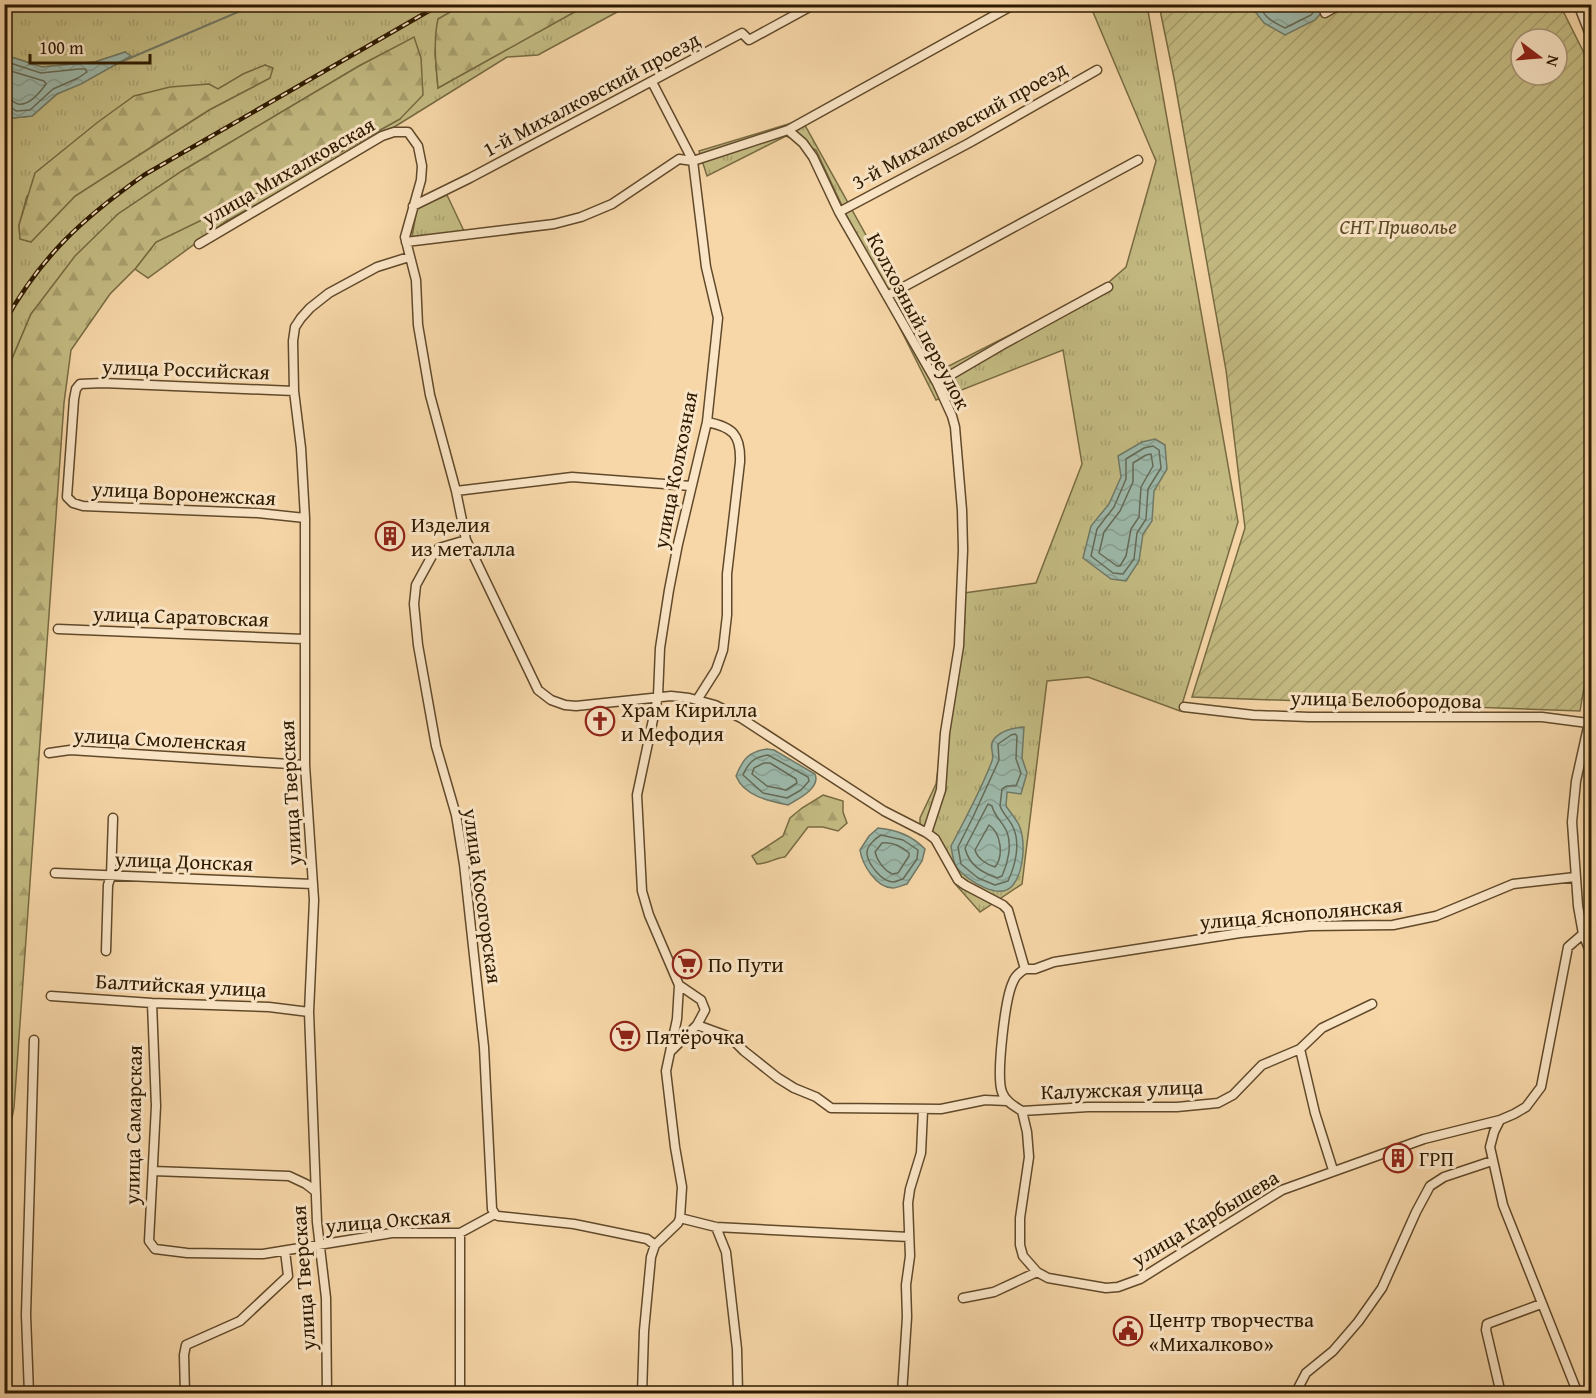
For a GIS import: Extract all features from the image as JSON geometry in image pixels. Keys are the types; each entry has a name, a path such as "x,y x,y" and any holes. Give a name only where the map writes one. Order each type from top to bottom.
{"street":[{"name":"1-й Михалковский проезд","path":"413,206 742,33 749,40 815,4"},
{"path":"406,242 554,224 581,217 612,204 679,159 693,161 788,130 1015,4"},
{"path":"1326,13 1341,4"},
{"path":"1578,4 1592,40"},
{"name":"3-й Михалковский проезд","path":"839,212 969,143 1097,70"},
{"name":"улица Колхозная","path":"652,82 693,161 706,267 718,314 706,422 678,544 661,641 658,696 636,795 642,891 649,915 679,985"},
{"name":"Колхозный переулок","path":"788,130 803,143 813,157 839,212 937,383 955,428 962,510 962,588 958,658 945,733 941,790 927,833"},
{"name":"улица Михалковская","path":"199,244 382,136 394,132 408,132 421,155 422,175 406,232 409,257"},
{"path":"887,296 1138,160"},
{"path":"409,257 416,280 418,325 430,395 456,491 466,540 536,688 556,703 576,706 658,696 678,696 715,705 741,718 884,811 927,833 934,839 958,880 1007,909 1013,921 1025,969 1018,974 1011,986 1001,1058 1001,1089 1007,1101 1022,1111 1027,1132 1029,1157 1020,1218 1020,1245 1025,1258 1037,1272 993,1292 963,1298"},
{"name":"улица Тверская","path":"327,1394 326,1298 315,1191 309,1012 314,900 305,765 305,518 301,448 294,392 294,333 296,325 304,314 343,285 387,263 409,257"},
{"path":"937,383 1108,287"},
{"name":"улица Российская","path":"67,495 74,399 77,387 81,384 294,392"},
{"path":"697,700 716,670 724,645 727,574 738,497 741,454 739,440 734,433 718,424 706,422"},
{"path":"456,491 572,477 691,486"},
{"name":"улица Воронежская","path":"67,495 73,503 83,506 258,513 305,518"},
{"name":"улица Косогорская","path":"466,540 439,548 433,554 416,585 414,604 418,645 434,736 456,815 464,864 484,1047 492,1209 495,1214"},
{"name":"улица Саратовская","path":"58,629 304,639"},
{"name":"улица Белобородова","path":"1184,707 1253,715 1542,717 1588,723"},
{"path":"1592,709 1573,802 1575,877 1583,934 1592,956"},
{"name":"улица Смоленская","path":"49,753 70,750 305,765"},
{"path":"105,951 113,818"},
{"name":"улица Донская","path":"56,873 312,884"},
{"name":"улица Яснополянская","path":"1025,969 1035,969 1054,962 1240,933 1310,926 1393,925 1436,916 1513,884 1575,877"},
{"name":"улица Карбышева","path":"1037,1272 1052,1280 1101,1288 1125,1285 1150,1273 1282,1190 1424,1139 1500,1120 1526,1107 1541,1087 1568,948 1583,934"},
{"path":"642,1394 647,1293 655,1245 678,1223 680,1218 682,1187 667,1079 669,1054 677,1019 679,985 706,1002 699,1027 669,1054"},
{"name":"Балтийская улица","path":"51,996 152,1004 269,1006 309,1012"},
{"name":"улица Самарская","path":"152,1004 156,1085 149,1229 149,1242 152,1247"},
{"name":"Калужская улица","path":"1022,1111 1078,1107 1177,1107 1213,1104 1233,1095 1262,1065 1300,1049 1322,1028 1372,1004"},
{"path":"699,1027 730,1037 778,1078 816,1097 831,1108 941,1110 985,1100 1007,1101"},
{"path":"29,1394 26,1315 34,1040"},
{"path":"1300,1049 1315,1113 1333,1170"},
{"path":"902,1394 907,1317 906,1285 910,1263 908,1203 921,1152 923,1110"},
{"path":"1500,1120 1490,1147 1503,1205 1578,1394"},
{"path":"1295,1394 1306,1373 1333,1351 1358,1322 1382,1288 1430,1186 1441,1178 1492,1161"},
{"path":"153,1171 288,1176 315,1191"},
{"path":"495,1214 574,1224 647,1239 655,1245"},
{"name":"улица Окская","path":"152,1247 157,1250 187,1253 263,1254 392,1233 460,1233 495,1214"},
{"path":"680,1218 716,1227 909,1237"},
{"path":"716,1227 726,1252 737,1349 738,1394"},
{"path":"460,1233 460,1394"},
{"path":"184,1394 184,1355 187,1344 240,1320 250,1313 288,1276 285,1251"},
{"path":"1501,1394 1486,1330 1487,1324 1541,1304"}],"green space":[{"path":"464,4 587,5 438,88 435,45 438,19"},
{"path":"5,5 464,5 438,19 435,53 438,88 587,5 630,5 538,55 507,57 391,129 225,222 148,278 135,269 156,242 326,160 400,119 414,38 359,66 182,171 118,214 31,314 5,380 5,110 13,118 32,116 57,94 119,63 125,52 95,62 42,67 5,55","holes":["265,65 270,78 209,110 75,196 31,242 20,239 19,225 27,196 243,75"]},
{"path":"1090,5 1147,5 1238,522 1180,711 1088,677 1047,681 1022,884 980,912 956,885 950,862 937,836 920,835 920,818 936,784 955,647 957,594 1036,583 1082,464 1063,350 936,400 885,298 816,150 786,136 707,176 699,151 802,120 941,370 1102,288 1126,267 1156,161"},
{"name":"СНТ Приволье","path":"1159,5 1560,5 1591,67 1592,74 1592,640 1580,711 1192,697 1245,528 1226,370"},
{"path":"414,37 421,58 423,95 400,119 326,160 156,242 135,269 110,294 71,350 64,403 14,1108 5,1152 4,380 9,366 31,314 75,256 118,214 182,171 359,66"},
{"path":"265,65 273,68 270,78 209,110 75,196 31,242 20,239 19,225 35,173 134,96 170,87 209,84 218,89 243,74"},
{"path":"447,195 464,231 412,237 417,208"},
{"path":"823,795 843,801 843,812 847,823 838,831 823,827 808,827 785,857 757,864 752,856 783,836 790,818"}],"water":[{"path":"1256,5 1328,5 1315,20 1285,35 1264,23 1253,9"},
{"path":"125,52 131,56 81,84 57,94 32,116 13,118 5,110 5,55 42,67 95,62"},
{"path":"1155,439 1165,445 1167,469 1154,491 1152,521 1143,534 1139,561 1126,581 1111,579 1083,558 1091,526 1109,504 1121,477 1118,456 1142,442"},
{"path":"1024,727 1022,758 1027,773 1021,794 1007,792 1006,806 1018,823 1023,839 1022,864 1013,885 1007,890 992,890 968,878 957,868 951,846 988,772 993,758 994,739 1008,730"},
{"path":"767,749 774,750 815,774 815,784 812,788 788,805 751,793 736,776 747,757"},
{"path":"878,828 903,834 925,849 922,861 907,884 895,888 887,887 876,880 867,868 860,850 869,836"}],"waterway":[{"path":"116,64 257,4"}],"railway":[{"path":"4,323 18,299 48,258 82,223 122,191 144,175 441,4"}],"place":[{"name":"Изделия из металла","path":"390,536"},
{"name":"Храм Кирилла и Мефодия","path":"600,721"},
{"name":"По Пути","path":"687,964"},
{"name":"Пятёрочка","path":"625,1036"},
{"name":"ГРП","path":"1398,1158"},
{"name":"Центр творчества «Михалково»","path":"1128,1331"}]}
